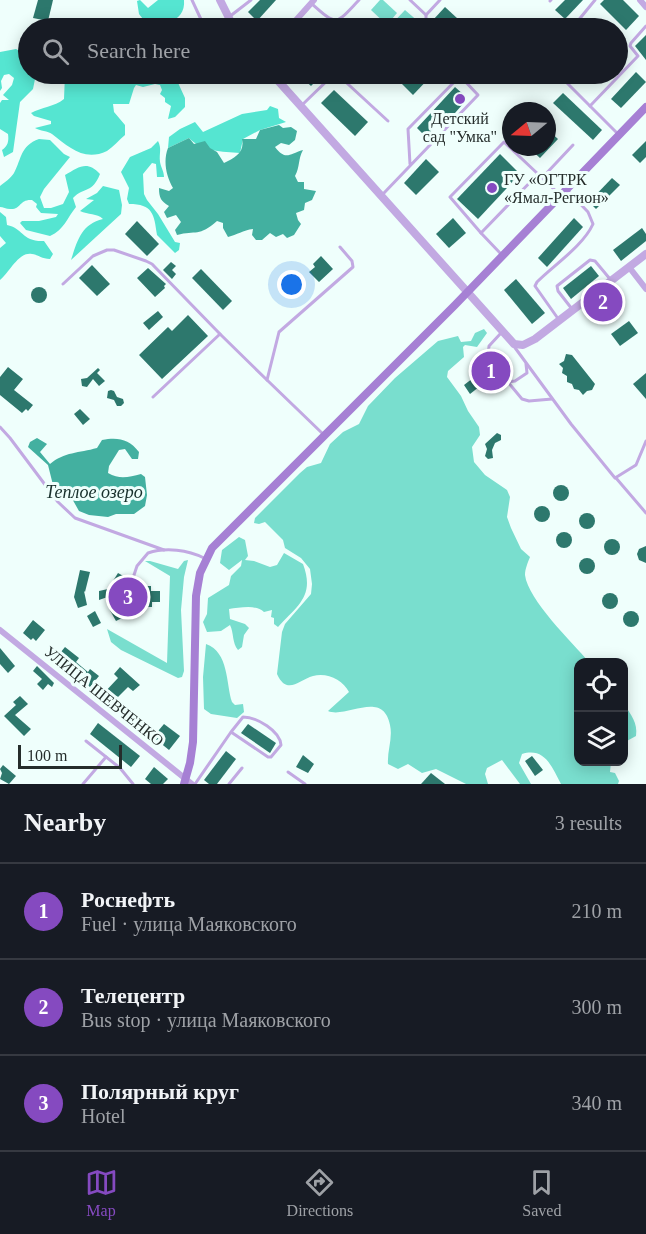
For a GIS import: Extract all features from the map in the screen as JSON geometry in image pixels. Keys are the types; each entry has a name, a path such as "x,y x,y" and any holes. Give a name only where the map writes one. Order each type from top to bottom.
{"main road":[{"path":"189,783 194,725 195,603 198,579 205,559 225,534 468,292 646,107"}],"street":[{"path":"220,0 228,18"},
{"path":"640,0 646,7"},
{"path":"298,18 313,2"},
{"path":"281,84 510,341 523,345 535,339 646,254"},
{"path":"629,267 646,289"},
{"name":"УЛИЦА ШЕВЧЕНКО","path":"0,630 189,783"}],"lane":[{"path":"192,0 200,18"},
{"path":"228,18 251,0"},
{"path":"342,18 359,0"},
{"path":"410,0 426,15 440,0"},
{"path":"580,18 595,0"},
{"path":"313,2 328,18"},
{"path":"628,66 638,57 632,50 631,43 646,26"},
{"path":"301,106 324,84"},
{"path":"346,84 388,121"},
{"path":"410,164 408,129 452,84"},
{"path":"382,195 478,95 468,84"},
{"path":"568,84 619,135"},
{"path":"590,106 609,84"},
{"path":"503,256 450,197 504,142 542,178 588,212 593,224 583,238 535,286 559,320"},
{"path":"542,178 573,145"},
{"path":"481,233 538,174"},
{"path":"267,380 279,332 353,267 352,261 340,247"},
{"path":"63,284 100,252 114,250 152,264 324,436"},
{"path":"573,310 558,291 557,286 590,260 595,261 611,280"},
{"path":"503,332 489,346 488,358 522,399 529,401 553,398"},
{"path":"153,397 220,334"},
{"path":"510,341 596,456 646,513"},
{"path":"507,382 523,377 527,373 526,363"},
{"path":"0,427 58,502 75,518 164,550"},
{"path":"615,478 636,465 646,441"},
{"path":"129,590 137,566 144,555 164,550 190,553 205,559"},
{"path":"189,783 243,717 255,719 276,733 280,737 281,745 271,757 268,757 231,732"},
{"path":"86,741 125,773 133,784"},
{"path":"83,784 106,757"},
{"path":"229,784 242,768"},
{"path":"288,772 305,784"}],"shaded area":[{"path":"140,0 148,8 158,0 184,0 184,4 177,18 142,18 139,14 137,1"},
{"path":"380,0 383,0 397,13 393,18 380,18 371,10"},
{"path":"405,10 414,18 397,18"},
{"path":"18,50 18,84 34,84 33,89 20,102 13,152 4,157 2,150 7,145 8,134 0,129 0,103 2,100 9,100 3,95 12,85 14,78 9,74 4,75 0,91 0,52"},
{"path":"65,84 155,84 143,87 136,85 129,104 113,104 114,112 125,125 125,135 107,151 99,154 77,152 50,133 35,128 51,124 51,121 31,113 64,99"},
{"path":"155,84 179,84 185,98 185,107 175,117 168,119 171,106 160,94 162,90 160,85"},
{"path":"270,106 278,109 279,118 286,122 260,130 243,139 240,153 206,148 189,138 168,148 169,137 195,122 203,132 242,114 267,110"},
{"path":"39,139 50,140 70,157 44,189 40,197 44,208 63,204 69,192 65,175 83,166 91,167 100,174 91,187 73,198 76,207 62,227 50,236 26,230 20,223 56,217 58,214 41,213 36,207 37,204 32,200 25,201 14,209 0,207 0,186 14,173 28,145"},
{"path":"158,141 164,177 157,177 156,164 152,163 143,174 144,194 175,242 180,243 179,250 175,253 157,235 155,221 148,208 129,204 127,199 129,188 121,172 130,157 151,148"},
{"path":"103,186 119,190 121,214 71,260 78,240 85,229 103,219 80,211 94,200 86,199 97,193"},
{"path":"0,212 6,217 7,225 31,239 44,241 53,254 50,259 27,254 14,263 0,280 0,248 6,243 0,236"},
{"path":"484,329 487,333 477,347 465,345 463,347 464,357 448,371 447,377 479,427 480,435 472,447 474,462 485,475 507,490 510,497 507,517 521,549 530,557 525,573 528,585 542,608 585,658 574,658 574,766 611,766 610,772 615,773 618,784 561,784 547,760 537,753 522,754 519,763 531,784 520,784 502,760 487,768 485,774 488,784 466,784 436,769 422,773 408,764 398,769 388,764 391,730 386,714 380,709 372,707 344,712 328,711 349,692 339,681 329,676 318,675 289,685 281,681 277,674 285,624 311,594 310,569 301,558 285,548 283,540 265,522 254,523 255,518 307,467 321,463 330,444 343,432 359,424 368,406 395,378 438,341 458,336 461,342 471,341 475,333"},
{"path":"239,537 245,540 248,556 245,560 270,567 277,565 284,553 303,564 307,584 306,592 298,606 278,627 274,624 274,618 271,617 272,610 264,612 257,608 247,607 229,609 230,619 245,624 249,628 244,635 242,647 238,650 230,625 221,631 207,632 203,622 207,614 208,598 229,585 231,576 241,566 242,560 229,570 220,563 222,550"},
{"path":"188,560 181,610 184,671 182,677 178,678 121,650 111,642 107,629 167,663 170,576 145,561 178,569 184,561"},
{"path":"206,644 219,654 223,661 232,702 235,705 243,704 244,712 237,718 211,714 204,709 203,677"},
{"path":"628,711 636,727 636,736 628,740"}],"water":[{"path":"279,125 283,128 291,127 297,131 295,140 289,145 281,143 275,147 285,155 303,150 295,176 298,182 304,182 304,189 316,191 312,200 305,203 304,210 296,213 301,224 294,235 287,238 283,234 276,237 270,233 262,240 256,240 252,235 253,229 228,237 223,223 217,221 201,231 177,235 175,230 181,222 176,215 167,218 164,212 169,206 161,199 159,191 159,188 169,191 173,188 166,168 168,148 189,138 194,144 205,141 217,152 224,163 241,151 242,139 256,139 260,130"},
{"name":"Теплое озеро","path":"37,438 47,444 40,452 50,464 66,455 97,448 102,440 118,439 131,444 139,452 138,459 132,459 125,449 119,450 109,466 108,473 121,477 141,474 145,477 147,495 145,506 134,514 116,514 108,517 89,515 79,511 66,488 53,485 48,465 28,447 30,442"}],"building":[{"path":"38,0 53,0 49,18 33,18"},
{"path":"260,0 276,0 260,18 254,18 248,12"},
{"path":"565,0 583,0 566,18 555,10"},
{"path":"604,0 623,0 639,16 628,28 628,18 614,18 600,4"},
{"path":"445,7 457,18 435,18"},
{"path":"646,35 646,60 635,46"},
{"path":"636,72 646,82 621,108 611,99 625,84 628,84 628,81"},
{"path":"402,84 423,84 413,95"},
{"path":"455,87 464,95 458,102 462,105 448,121 444,117 426,137 417,128"},
{"path":"334,90 368,122 355,136 321,103"},
{"path":"563,93 602,130 593,140 554,102"},
{"path":"646,141 646,157 640,163 632,155"},
{"path":"500,154 520,174 478,219 457,199"},
{"path":"426,159 439,172 416,195 404,183"},
{"path":"612,178 620,185 596,209 589,202"},
{"path":"453,218 466,233 449,248 436,234"},
{"path":"574,218 583,227 547,267 538,258"},
{"path":"137,221 159,244 147,256 125,234"},
{"path":"642,228 646,234 646,241 621,261 613,250"},
{"path":"321,256 333,269 319,282 309,272"},
{"path":"171,262 176,266 172,270 176,274 172,279 163,270"},
{"path":"92,265 110,284 97,296 79,278"},
{"path":"591,266 599,276 571,299 563,288"},
{"path":"148,268 166,284 165,288 155,297 137,278"},
{"path":"201,269 232,301 223,310 192,278"},
{"path":"516,279 545,313 532,324 504,290"},
{"path":"39,287 47,295 39,303 31,295"},
{"path":"158,311 163,317 149,330 143,323"},
{"path":"188,315 208,336 162,379 139,355 168,327 172,331"},
{"path":"629,321 638,333 620,346 611,334"},
{"path":"566,354 572,355 595,384 592,390 583,395 567,382 567,376 562,373 563,368 559,364 564,361"},
{"path":"487,362 499,377 487,387 484,383 470,394 464,385 477,375 475,371"},
{"path":"8,367 23,379 14,390 33,405 28,411 26,409 22,413 0,395 0,377"},
{"path":"98,368 100,370 97,373 105,381 99,386 93,379 87,387 82,386 81,379 87,378"},
{"path":"646,373 646,399 633,384"},
{"path":"111,390 117,397 123,399 124,403 121,406 117,406 114,400 107,398 108,391"},
{"path":"80,409 90,419 83,425 74,414"},
{"path":"497,433 501,435 501,440 495,443 492,450 493,458 488,459 485,456 487,449 485,444"},
{"path":"561,485 567,487 569,493 567,499 561,501 555,499 553,493 555,487"},
{"path":"542,506 548,508 550,514 548,520 542,522 536,520 534,514 536,508"},
{"path":"587,513 593,515 595,521 593,527 587,529 581,527 579,521 581,515"},
{"path":"564,532 570,534 572,540 570,546 564,548 558,546 556,540 558,534"},
{"path":"612,539 618,541 620,547 618,553 612,555 606,553 604,547 606,541"},
{"path":"646,546 646,563 639,560 637,554 639,549"},
{"path":"587,558 593,560 595,566 593,572 587,574 581,572 579,566 581,560"},
{"path":"80,570 90,572 84,591 87,605 78,608 74,597"},
{"path":"118,573 125,577 116,594 99,600 99,591 108,589"},
{"path":"143,586 151,586 151,591 160,591 160,602 152,602 152,607 143,607"},
{"path":"610,593 616,595 618,601 616,607 610,609 604,607 602,601 604,595"},
{"path":"116,600 124,617 116,621 107,605"},
{"path":"95,611 101,623 93,627 87,616"},
{"path":"631,611 637,613 639,619 637,625 631,627 625,625 623,619 625,613"},
{"path":"33,620 45,630 36,641 23,633"},
{"path":"65,647 79,658 76,662 88,672 90,669 99,676 90,687 56,658"},
{"path":"0,648 15,666 8,673 0,664"},
{"path":"37,666 54,683 52,687 48,684 43,690 37,684 42,679 33,671"},
{"path":"120,667 140,685 133,691 128,687 112,703 103,694 118,678 114,674"},
{"path":"20,696 28,704 15,715 31,729 24,736 4,716 16,705 13,702"},
{"path":"98,723 140,756 131,767 90,734"},
{"path":"164,724 180,736 169,750 153,737"},
{"path":"248,724 276,743 270,753 241,733"},
{"path":"226,751 236,759 217,784 209,784 204,780"},
{"path":"303,755 314,764 308,773 296,767"},
{"path":"532,756 543,770 535,776 525,761"},
{"path":"3,765 16,776 9,784 0,779 2,773 0,769"},
{"path":"154,767 168,779 163,784 151,784 145,779"},
{"path":"431,773 445,784 421,784"}],"place":[{"name":"Детский сад \"Умка\"","path":"460,99"},
{"name":"ГУ «ОГТРК «Ямал-Регион»","path":"492,188"},
{"name":"Телецентр","path":"603,302"},
{"name":"Роснефть","path":"491,371"},
{"name":"Полярный круг","path":"128,597"}]}
